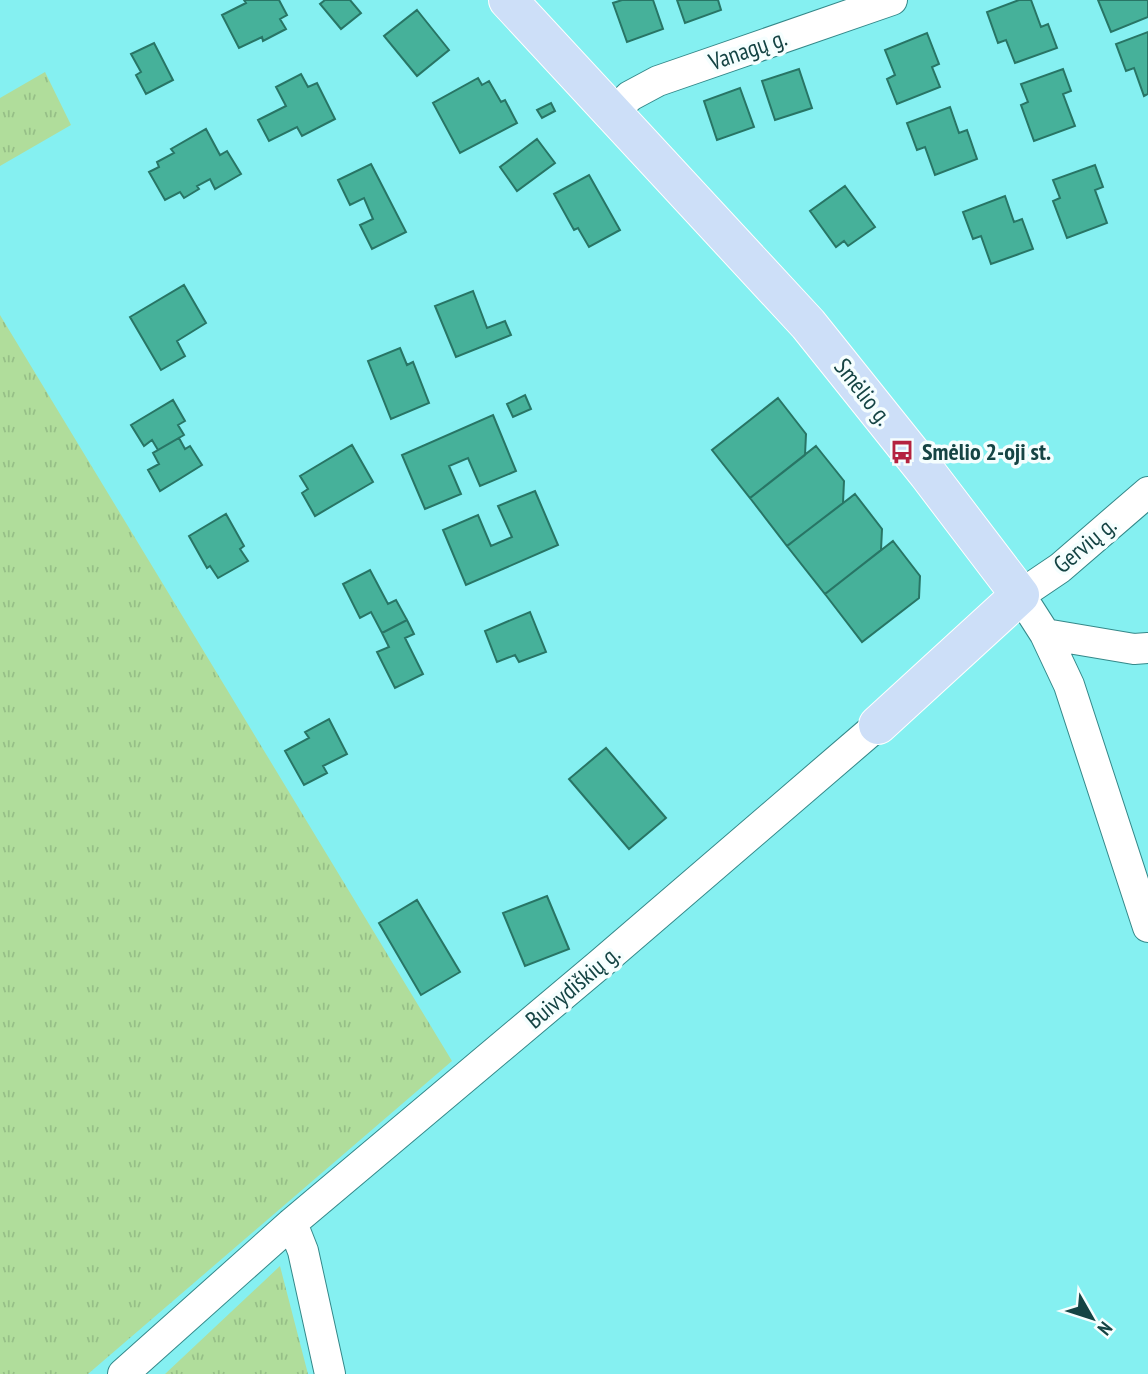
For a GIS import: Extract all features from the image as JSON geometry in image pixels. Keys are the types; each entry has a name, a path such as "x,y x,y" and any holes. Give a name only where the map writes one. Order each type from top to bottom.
{"main road":[{"name":"Smėlio g.","path":"509,0 817,335 1020,595"},
{"name":"Buivydiškių g.","path":"878,725 1020,595"}],"street":[{"name":"Vanagų g.","path":"612,113 630,96 658,81 892,0"},
{"name":"Gervių g.","path":"1020,595 1060,568 1148,492"},
{"name":"Smėlio g.","path":"1020,595 1045,634 1069,685 1148,926"},
{"path":"1045,634 1134,649 1148,648"},
{"name":"Buivydiškių g.","path":"123,1374 292,1223 878,725"},
{"path":"292,1223 303,1251 330,1374"}],"green space":[{"path":"45,72 71,125 0,166 0,98"},
{"path":"0,315 452,1061 88,1374 0,1374"},
{"path":"280,1266 308,1374 165,1374"}],"building":[{"path":"244,0 279,0 287,15 280,19 286,29 263,41 262,37 239,48 222,15 246,3"},
{"path":"325,0 350,0 361,13 341,29 320,4"},
{"path":"622,0 653,0 663,29 627,42 613,3"},
{"path":"677,0 718,0 721,10 685,23"},
{"path":"1019,0 1031,0 1041,27 1048,24 1057,48 1015,63 1006,40 998,43 987,12"},
{"path":"1098,0 1148,0 1148,17 1111,32"},
{"path":"417,10 449,50 417,76 384,36"},
{"path":"1148,32 1148,94 1144,96 1134,68 1126,71 1116,44"},
{"path":"927,33 939,64 932,67 940,87 897,104 887,79 895,75 885,50"},
{"path":"154,43 173,80 146,94 136,75 141,72 131,54"},
{"path":"799,69 812,108 775,120 762,81"},
{"path":"1063,69 1071,91 1063,94 1075,126 1034,141 1021,105 1028,102 1021,84"},
{"path":"301,74 308,87 317,83 335,119 302,136 297,127 269,141 258,120 286,106 276,87"},
{"path":"478,78 482,85 489,81 501,102 505,100 517,123 460,153 433,103"},
{"path":"740,88 754,127 717,140 704,101"},
{"path":"551,103 555,111 542,118 537,110"},
{"path":"950,107 959,133 967,130 977,159 935,175 925,147 917,150 907,123"},
{"path":"206,129 220,155 227,151 241,174 215,189 210,179 184,198 180,192 165,200 149,172 159,167 157,162 174,153 171,149"},
{"path":"537,139 555,163 517,191 500,167"},
{"path":"371,164 406,232 372,249 360,225 373,219 364,198 350,205 338,180"},
{"path":"1095,165 1103,187 1095,190 1107,223 1067,238 1053,201 1060,198 1053,180"},
{"path":"589,175 620,230 589,247 578,228 574,230 554,194"},
{"path":"845,186 875,227 848,246 844,241 836,247 810,211"},
{"path":"1005,196 1014,222 1022,219 1033,249 991,264 981,236 973,239 963,212"},
{"path":"184,285 206,323 177,341 185,356 161,370 130,317"},
{"path":"473,291 487,328 505,321 511,335 456,357 435,306"},
{"path":"400,348 407,365 413,362 429,403 391,419 368,361"},
{"path":"525,395 531,409 513,417 507,404"},
{"path":"778,398 806,434 805,455 750,498 712,450"},
{"path":"173,400 185,421 178,425 184,435 158,450 152,440 144,446 131,425"},
{"path":"493,415 516,471 480,486 468,458 449,466 461,494 425,509 402,455"},
{"path":"179,438 185,449 190,446 202,465 160,491 148,470 159,464 153,453"},
{"path":"352,445 373,482 315,516 302,493 308,489 300,476"},
{"path":"816,446 844,481 843,503 787,546 750,498"},
{"path":"535,491 558,545 466,585 443,530 478,515 491,546 512,537 498,506"},
{"path":"855,494 882,529 881,550 825,594 787,546"},
{"path":"226,514 244,546 240,549 248,561 218,578 210,566 207,568 189,536"},
{"path":"893,541 920,576 919,598 862,642 825,594"},
{"path":"370,570 388,604 396,600 407,620 382,633 371,612 360,618 343,584"},
{"path":"530,612 546,652 519,662 515,655 497,662 485,631"},
{"path":"407,620 414,634 405,638 423,674 395,688 377,652 389,647 382,633"},
{"path":"329,719 347,754 323,766 327,773 304,785 285,751 309,738 305,732"},
{"path":"606,748 666,818 629,849 569,779"},
{"path":"547,896 569,949 525,966 503,913"},
{"path":"417,900 460,972 421,995 379,923"}],"place":[{"name":"Smėlio 2-oji st.","path":"902,452"}]}
